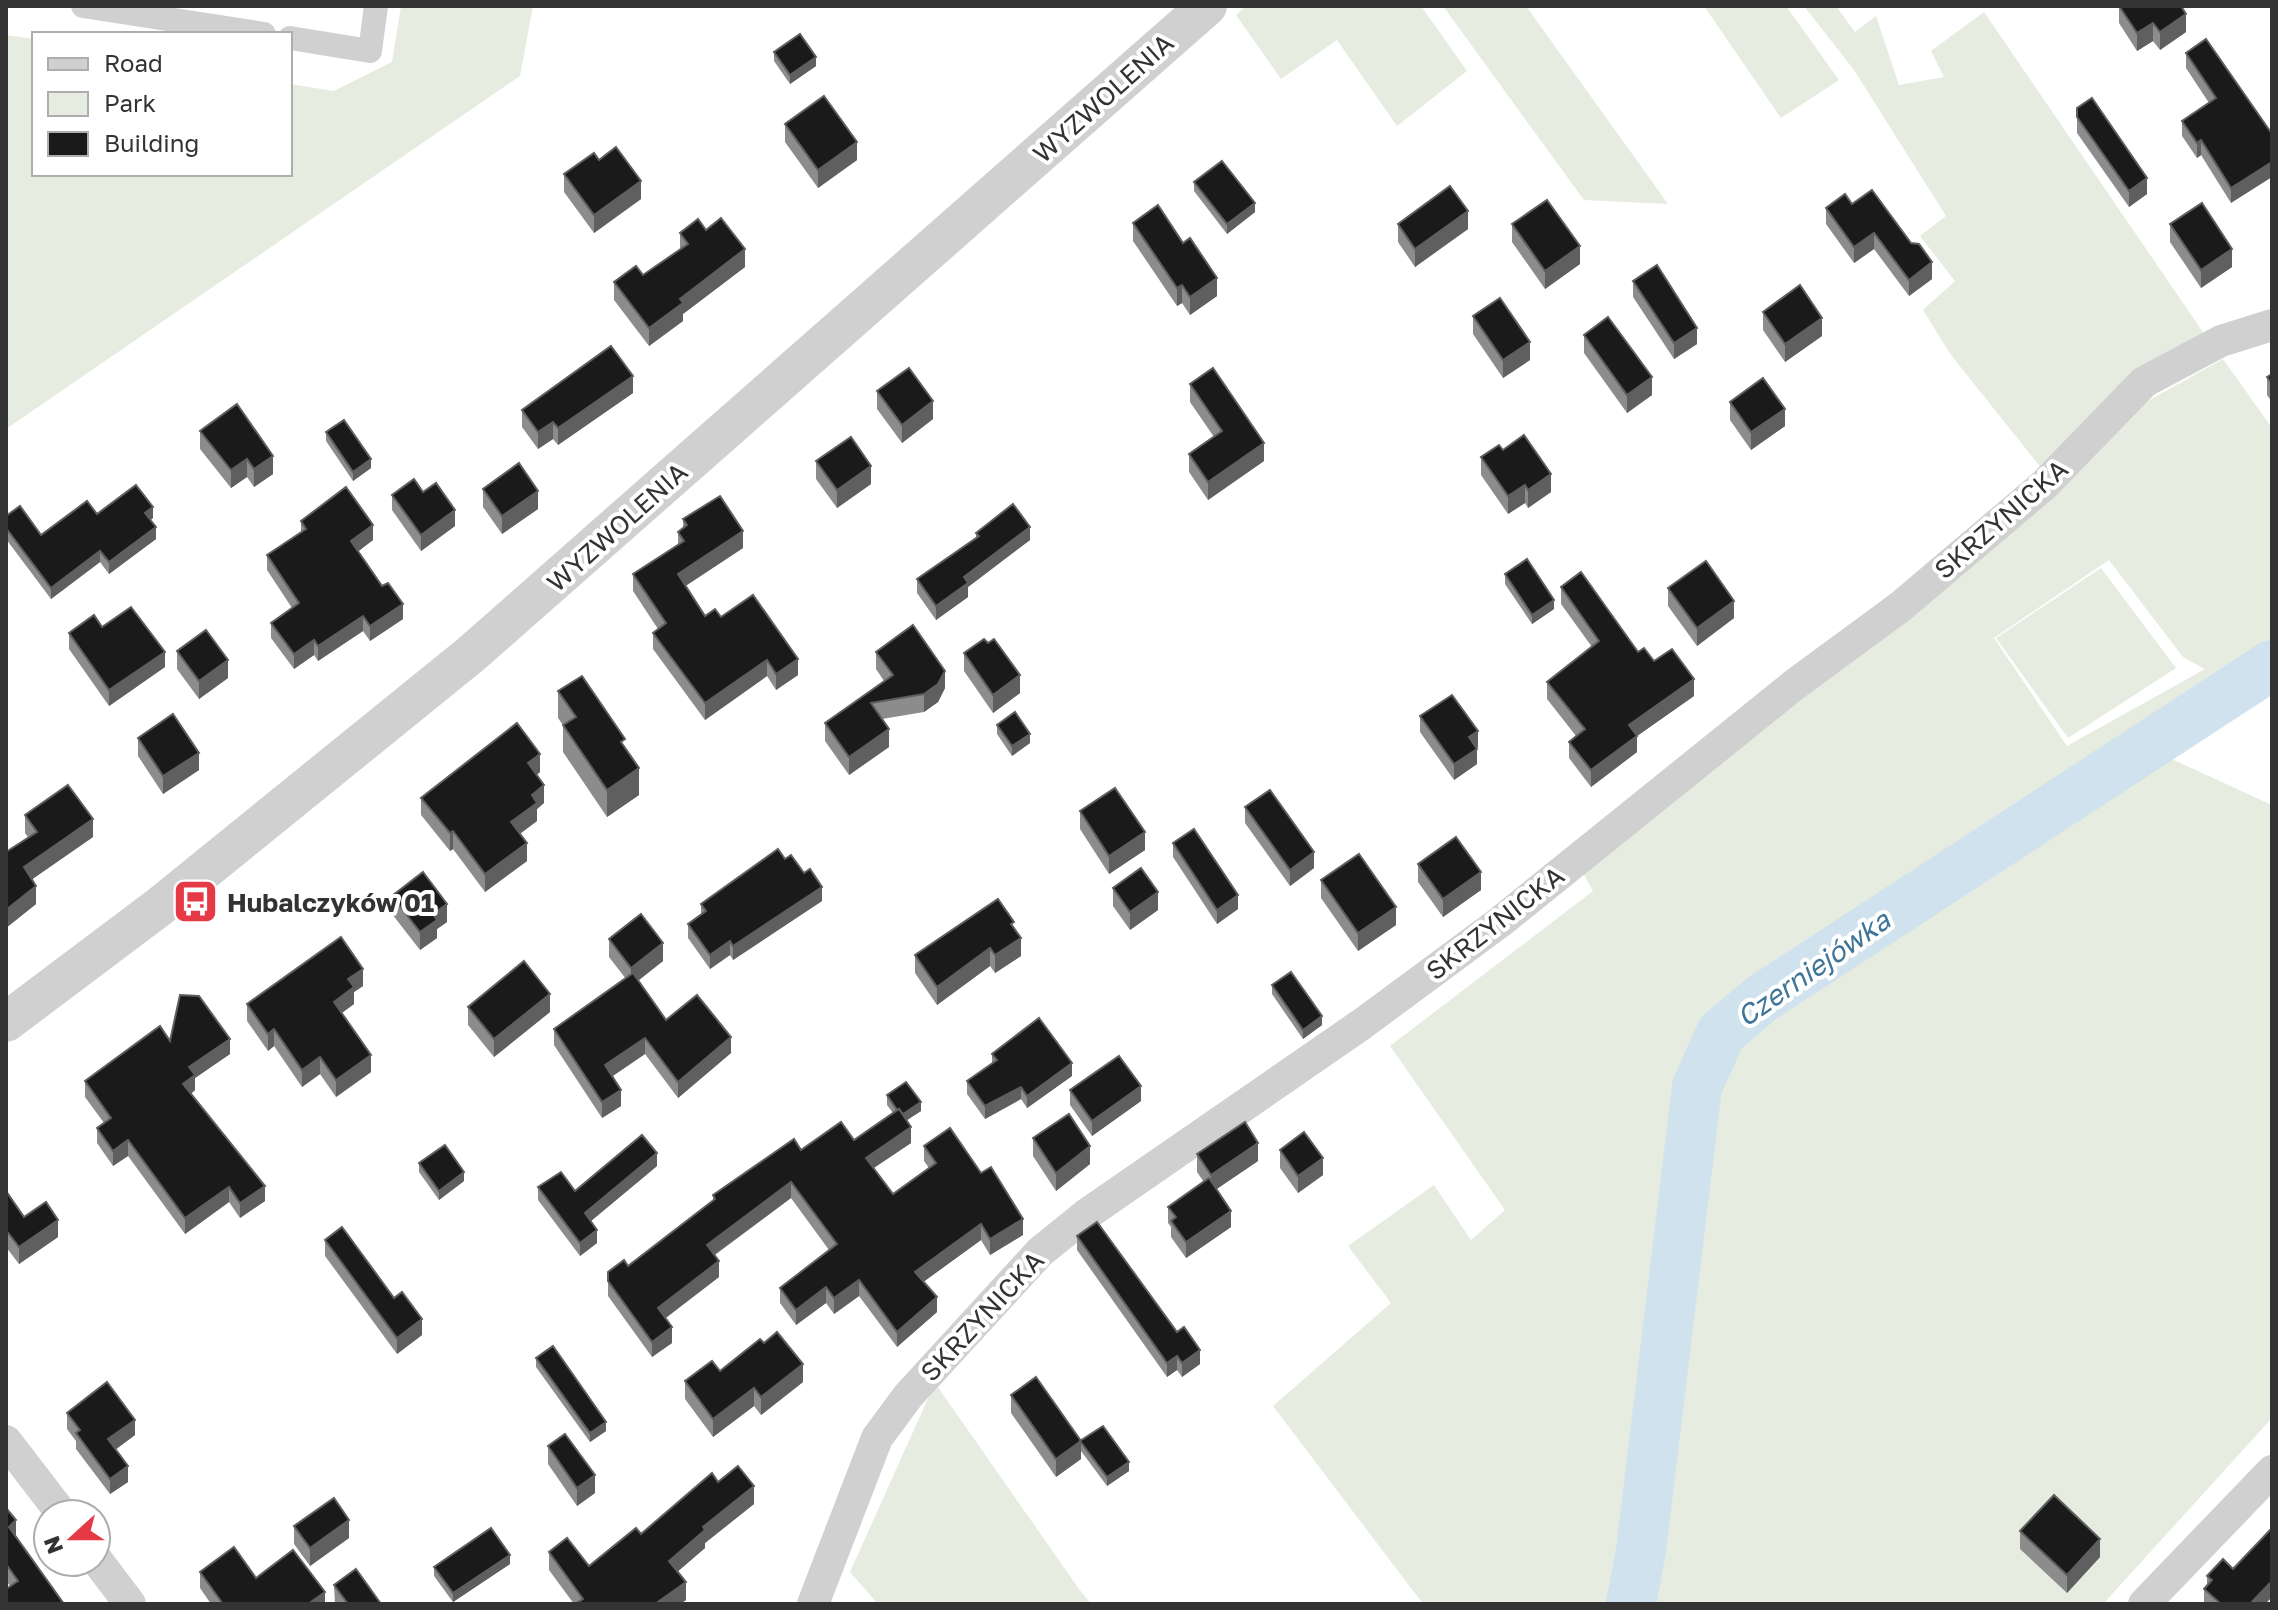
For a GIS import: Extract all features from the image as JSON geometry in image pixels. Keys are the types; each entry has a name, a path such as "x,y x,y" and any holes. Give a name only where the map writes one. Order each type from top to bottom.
{"street":[{"path":"83,6 251,32"},
{"path":"292,38 370,51 376,6"},
{"name":"WYZWOLENIA","path":"6,1022 159,907 470,655 1207,6"},
{"name":"SKRZYNICKA","path":"813,1604 877,1438 908,1396 1040,1252 1087,1214 1362,1024 1500,922 1794,685 1912,597 2044,485 2144,382 2221,341 2272,325"},
{"path":"6,1441 50,1498"},
{"path":"2144,1604 2272,1471"},
{"path":"110,1578 130,1604"}],"green space":[{"path":"401,6 533,6 520,76 6,429 6,35 32,39 32,176 292,176 292,84 334,91 392,62"},
{"path":"1246,6 1421,6 1467,71 1397,126 1337,40 1281,79 1236,15"},
{"path":"1443,6 1526,6 1668,204 1584,200"},
{"path":"1704,6 1786,6 1839,80 1781,118"},
{"path":"1804,6 1836,6 1855,32 1876,16 1899,85 1944,77 1931,51 1984,12 2209,341 2042,469 1951,355 1923,310 1955,281 1920,236 1946,216 1854,70"},
{"path":"2223,359 2272,428 2272,691 2165,756 2272,805 2272,1418 2103,1604 1423,1604 1273,1406 1391,1303 1348,1246 1434,1185 1471,1240 1505,1210 1390,1046 1593,891 1583,873 2128,412","holes":["2109,560 2183,657 2205,669 2067,746 1994,638"]},
{"path":"2101,568 2176,668 2068,738 1996,638"},
{"path":"935,1383 1091,1604 878,1604 850,1572"}],"building":[{"path":"2119,6 2181,6 2186,14 2160,32 2153,23 2137,33"},
{"path":"800,34 816,57 790,75 774,52"},
{"path":"2206,39 2272,134 2272,162 2231,188 2201,140 2197,143 2182,121 2216,98 2186,53"},
{"path":"824,96 857,142 818,170 785,124"},
{"path":"2092,98 2147,178 2129,191 2077,117 2077,108"},
{"path":"616,147 641,181 594,215 564,174 594,153 599,160"},
{"path":"1222,161 1255,203 1227,224 1194,182"},
{"path":"1450,186 1468,211 1415,249 1398,224"},
{"path":"1872,190 1911,243 1919,244 1932,262 1909,280 1874,233 1854,247 1826,208 1845,194 1852,204"},
{"path":"1547,200 1580,246 1545,271 1512,224"},
{"path":"2202,203 2232,249 2201,270 2170,224"},
{"path":"1158,205 1183,243 1190,238 1217,278 1190,297 1182,285 1177,288 1133,223"},
{"path":"721,218 745,249 680,299 683,303 649,328 614,282 636,266 643,275 688,244 680,233 698,219 706,230"},
{"path":"1657,265 1697,328 1674,343 1633,281"},
{"path":"1800,285 1822,318 1785,344 1763,312"},
{"path":"1500,298 1530,342 1503,360 1473,316"},
{"path":"1608,317 1652,377 1627,395 1584,335"},
{"path":"611,346 633,376 558,428 553,422 538,432 522,410"},
{"path":"909,368 933,401 902,425 877,391"},
{"path":"1213,368 1264,443 1208,482 1189,454 1222,431 1190,384"},
{"path":"1763,378 1785,409 1751,432 1730,402"},
{"path":"237,404 273,456 254,469 247,459 231,470 200,431"},
{"path":"344,420 371,459 353,472 326,432"},
{"path":"1524,435 1551,474 1528,490 1525,485 1508,496 1481,457 1499,445 1503,450"},
{"path":"851,437 871,466 837,490 816,461"},
{"path":"519,463 538,491 502,516 483,489"},
{"path":"414,479 423,492 436,483 455,510 421,535 392,495"},
{"path":"136,485 153,507 145,513 156,527 109,562 100,551 51,588 6,528 6,516 20,506 41,535 87,501 97,514"},
{"path":"346,487 373,525 351,541 382,586 388,583 403,604 370,626 363,616 318,646 314,640 294,654 271,623 299,603 267,555 306,529 301,521"},
{"path":"720,496 743,531 678,574 705,616 715,609 721,617 753,595 798,659 776,674 767,660 705,703 653,633 666,623 633,574 684,541 678,532 687,525 683,519"},
{"path":"1013,504 1030,527 964,577 968,583 936,606 917,579 979,536 976,533"},
{"path":"1527,559 1554,600 1532,615 1505,574"},
{"path":"1706,561 1734,601 1697,628 1668,588"},
{"path":"1581,572 1638,652 1644,648 1654,661 1672,649 1694,679 1629,725 1637,736 1591,770 1569,742 1585,729 1547,682 1599,641 1561,587"},
{"path":"131,607 165,652 109,690 69,633 94,615 102,627"},
{"path":"913,625 945,671 938,684 924,694 871,703 889,729 849,757 825,723 893,675 876,652"},
{"path":"206,630 228,660 199,681 177,651"},
{"path":"984,639 988,643 994,639 1020,675 993,695 964,653"},
{"path":"582,676 625,739 621,742 639,768 607,790 563,725 576,717 558,691"},
{"path":"1452,695 1478,731 1469,737 1477,749 1454,764 1420,716"},
{"path":"1015,712 1030,734 1012,746 997,725"},
{"path":"173,714 199,753 163,776 138,738"},
{"path":"517,723 540,754 528,763 544,785 532,795 537,803 511,822 527,843 485,874 453,831 450,833 421,798"},
{"path":"68,785 93,819 24,867 36,886 6,910 6,852 37,832 25,815"},
{"path":"1115,788 1145,832 1109,856 1080,811"},
{"path":"1270,790 1314,852 1290,870 1245,807"},
{"path":"1194,829 1238,895 1217,910 1173,843"},
{"path":"1456,837 1481,872 1443,899 1418,864"},
{"path":"778,849 785,859 791,855 804,873 810,869 822,887 733,946 730,941 710,955 688,924 706,911 701,904"},
{"path":"1359,854 1396,907 1358,933 1321,880"},
{"path":"1141,868 1158,892 1130,912 1113,888"},
{"path":"423,872 447,904 433,914 437,920 420,932 392,896"},
{"path":"998,899 1021,938 995,955 990,948 937,987 915,955"},
{"path":"641,914 663,943 631,968 609,939"},
{"path":"341,937 363,969 348,979 354,987 334,1002 371,1055 336,1080 320,1057 302,1070 274,1029 268,1034 247,1004"},
{"path":"524,961 550,994 494,1039 468,1007"},
{"path":"1291,972 1322,1016 1303,1030 1272,985"},
{"path":"633,973 666,1020 697,995 731,1037 678,1082 645,1038 605,1065 621,1090 602,1102 554,1029"},
{"path":"180,995 199,996 230,1039 189,1067 195,1075 183,1084 265,1186 240,1203 229,1187 185,1218 128,1140 113,1151 97,1128 111,1118 85,1081 160,1026 170,1041"},
{"path":"1039,1018 1072,1063 1027,1096 1021,1087 985,1106 967,1081 997,1060 992,1054"},
{"path":"1119,1056 1141,1086 1092,1121 1070,1090"},
{"path":"906,1082 921,1102 903,1114 887,1095"},
{"path":"899,1109 911,1127 866,1158 893,1194 936,1163 924,1146 950,1128 981,1173 991,1167 1023,1219 990,1239 981,1224 915,1272 937,1297 897,1332 859,1280 834,1298 826,1287 796,1310 780,1288 837,1244 791,1182 707,1245 719,1261 658,1308 672,1327 652,1342 608,1281 608,1272 624,1260 628,1266 715,1199 713,1195 794,1139 801,1150 841,1122 854,1140"},
{"path":"1069,1114 1090,1146 1056,1173 1033,1138"},
{"path":"1245,1122 1258,1143 1211,1175 1197,1154"},
{"path":"1304,1132 1323,1158 1298,1176 1280,1150"},
{"path":"642,1135 657,1153 585,1213 597,1230 580,1243 538,1187 561,1172 575,1191"},
{"path":"445,1145 464,1172 439,1191 419,1163"},
{"path":"1209,1178 1231,1211 1186,1242 1171,1221 1176,1217 1168,1207"},
{"path":"6,1191 24,1217 46,1202 58,1220 19,1247 6,1230"},
{"path":"1097,1222 1177,1332 1184,1327 1200,1350 1182,1363 1177,1356 1167,1363 1077,1236"},
{"path":"342,1227 394,1298 402,1292 422,1319 397,1338 325,1240"},
{"path":"777,1332 803,1364 761,1397 754,1388 713,1419 685,1381 712,1361 720,1371 760,1339 764,1343"},
{"path":"553,1346 606,1422 590,1433 536,1358"},
{"path":"1036,1377 1081,1441 1056,1459 1011,1395"},
{"path":"107,1382 135,1420 108,1439 128,1466 110,1479 76,1433 80,1430 67,1413"},
{"path":"1103,1426 1129,1462 1107,1477 1080,1441"},
{"path":"565,1434 595,1475 577,1488 548,1446"},
{"path":"738,1466 754,1486 703,1527 705,1530 669,1561 686,1582 655,1604 575,1604 583,1599 549,1552 567,1538 589,1566 636,1528 641,1534 712,1473 718,1482"},
{"path":"2054,1495 2100,1539 2067,1575 2020,1531"},
{"path":"334,1498 349,1520 310,1548 294,1526"},
{"path":"6,1508 16,1520 9,1527 32,1559 32,1578 45,1578 64,1604 6,1604 6,1589 18,1581 6,1564"},
{"path":"491,1528 510,1555 453,1593 434,1567"},
{"path":"2272,1528 2272,1581 2250,1604 2221,1604 2204,1589 2212,1580 2207,1576 2223,1559 2233,1569"},
{"path":"234,1547 256,1578 293,1550 325,1592 308,1604 223,1604 200,1572"},
{"path":"356,1569 381,1604 348,1604 334,1585"}],"waterway":[{"name":"Czerniejówka","path":"1631,1604 1641,1550 1697,1087 1721,1033 1761,999 2272,665"}],"place":[{"name":"Hubalczyków 01","path":"196,902"}]}
